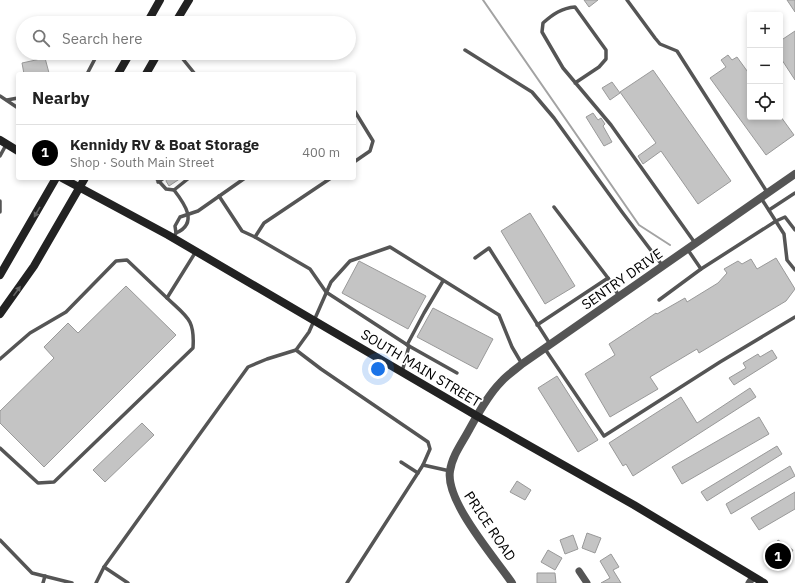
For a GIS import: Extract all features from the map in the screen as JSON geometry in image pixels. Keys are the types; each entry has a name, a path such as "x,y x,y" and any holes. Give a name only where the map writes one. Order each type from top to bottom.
{"main road":[{"path":"151,16 160,0"},
{"path":"180,16 189,0"},
{"path":"119,72 126,60"},
{"path":"147,72 154,60"},
{"path":"3,142 16,150"},
{"path":"0,275 55,180"},
{"name":"SOUTH MAIN STREET","path":"66,180 174,236 195,253 634,505 751,580 764,583"},
{"path":"0,314 34,266 84,180"}],"street":[{"name":"SENTRY DRIVE","path":"477,416 500,382 522,364 795,174"},
{"name":"PRICE ROAD","path":"477,416 453,459 449,482 453,495 460,509 512,583"},
{"path":"579,571 587,583"}],"lane":[{"path":"627,0 660,44 677,51 751,164 765,196 769,210 784,234 787,260 795,270"},
{"path":"575,83 599,67 606,59 606,50 575,7 564,8 548,18 543,23 542,32 563,68 575,83 611,125 695,243"},
{"path":"465,50 532,92 554,118 663,266"},
{"path":"88,72 94,60"},
{"path":"184,60 193,72"},
{"path":"0,96 16,107"},
{"path":"7,100 16,98"},
{"path":"356,113 373,141 370,151 356,161"},
{"path":"0,156 3,142"},
{"path":"161,180 158,182 166,190 174,190 186,180"},
{"path":"174,236 175,226 180,217 198,210 242,180"},
{"path":"255,238 264,223 328,180"},
{"path":"174,190 187,208 188,221 182,230 174,236"},
{"path":"769,210 795,193"},
{"path":"219,196 242,231 310,269 326,292 408,346 457,373"},
{"path":"0,201 0,212"},
{"path":"554,207 608,278 619,297"},
{"path":"658,300 701,269 776,221 786,217 795,230"},
{"path":"96,583 104,567 248,367 296,350 309,332 331,282 350,261 390,247 499,315 512,347 522,364"},
{"path":"475,258 489,248 537,325 548,347 604,436 720,362 795,317"},
{"path":"687,249 701,269"},
{"path":"167,298 195,253"},
{"path":"0,359 30,333 66,312 116,261 127,260 188,319 194,330 193,348 54,482 38,483 0,448"},
{"path":"537,325 608,278"},
{"path":"402,372 408,346 424,313 444,281"},
{"path":"296,350 321,369 428,442 430,449 423,465 347,583"},
{"path":"401,462 418,473"},
{"path":"423,465 450,471"},
{"path":"0,540 32,573 72,583"},
{"path":"104,567 128,583"},
{"path":"43,583 46,576"}],"building":[{"path":"584,0 598,0 589,7"},
{"path":"787,0 795,0 795,12"},
{"path":"795,31 795,80 783,62 783,39"},
{"path":"728,55 732,60 737,57 747,71 747,120 783,120 794,135 766,155 710,78 726,67 721,60"},
{"path":"36,60 46,60 49,72 24,72 22,63"},
{"path":"653,70 731,181 698,204 661,151 643,164 638,156 656,143 620,92"},
{"path":"612,82 620,93 610,100 602,88"},
{"path":"593,113 598,120 601,118 605,124 603,126 612,142 604,146 586,117"},
{"path":"166,180 178,180 169,186"},
{"path":"530,213 575,286 545,304 501,231"},
{"path":"776,258 795,289 786,301 699,353 697,349 650,377 658,389 610,417 585,374 615,355 609,344 656,313 657,314 685,298 687,302 718,283 727,273 724,269 738,261 742,264 751,259 757,269"},
{"path":"359,261 426,296 408,329 342,293"},
{"path":"126,286 176,335 44,467 0,423 0,411 54,358 44,347 68,323 78,333"},
{"path":"433,308 493,339 477,369 417,337"},
{"path":"772,350 777,358 734,385 729,378 746,368 743,363 758,354 760,357"},
{"path":"557,376 598,440 578,452 538,388"},
{"path":"750,388 756,397 633,476 626,464 623,466 609,443 681,397 697,423"},
{"path":"759,417 769,434 682,484 672,467"},
{"path":"142,423 154,435 105,482 93,470"},
{"path":"777,446 782,454 707,501 701,492"},
{"path":"790,466 795,476 731,514 726,504"},
{"path":"517,481 531,490 525,500 510,492"},
{"path":"795,492 795,509 759,530 751,518"},
{"path":"587,533 601,538 595,553 582,548"},
{"path":"573,535 578,549 565,554 560,540"},
{"path":"778,540 793,550 788,558 773,549"},
{"path":"548,550 562,558 555,570 541,562"},
{"path":"611,554 619,567 613,570 621,583 601,583 610,578 600,561"},
{"path":"537,573 555,573 556,583 537,583"}],"waterway":[{"path":"483,0 639,225 670,245"}],"place":[{"name":"Kennidy RV & Boat Storage","path":"778,556"}]}
